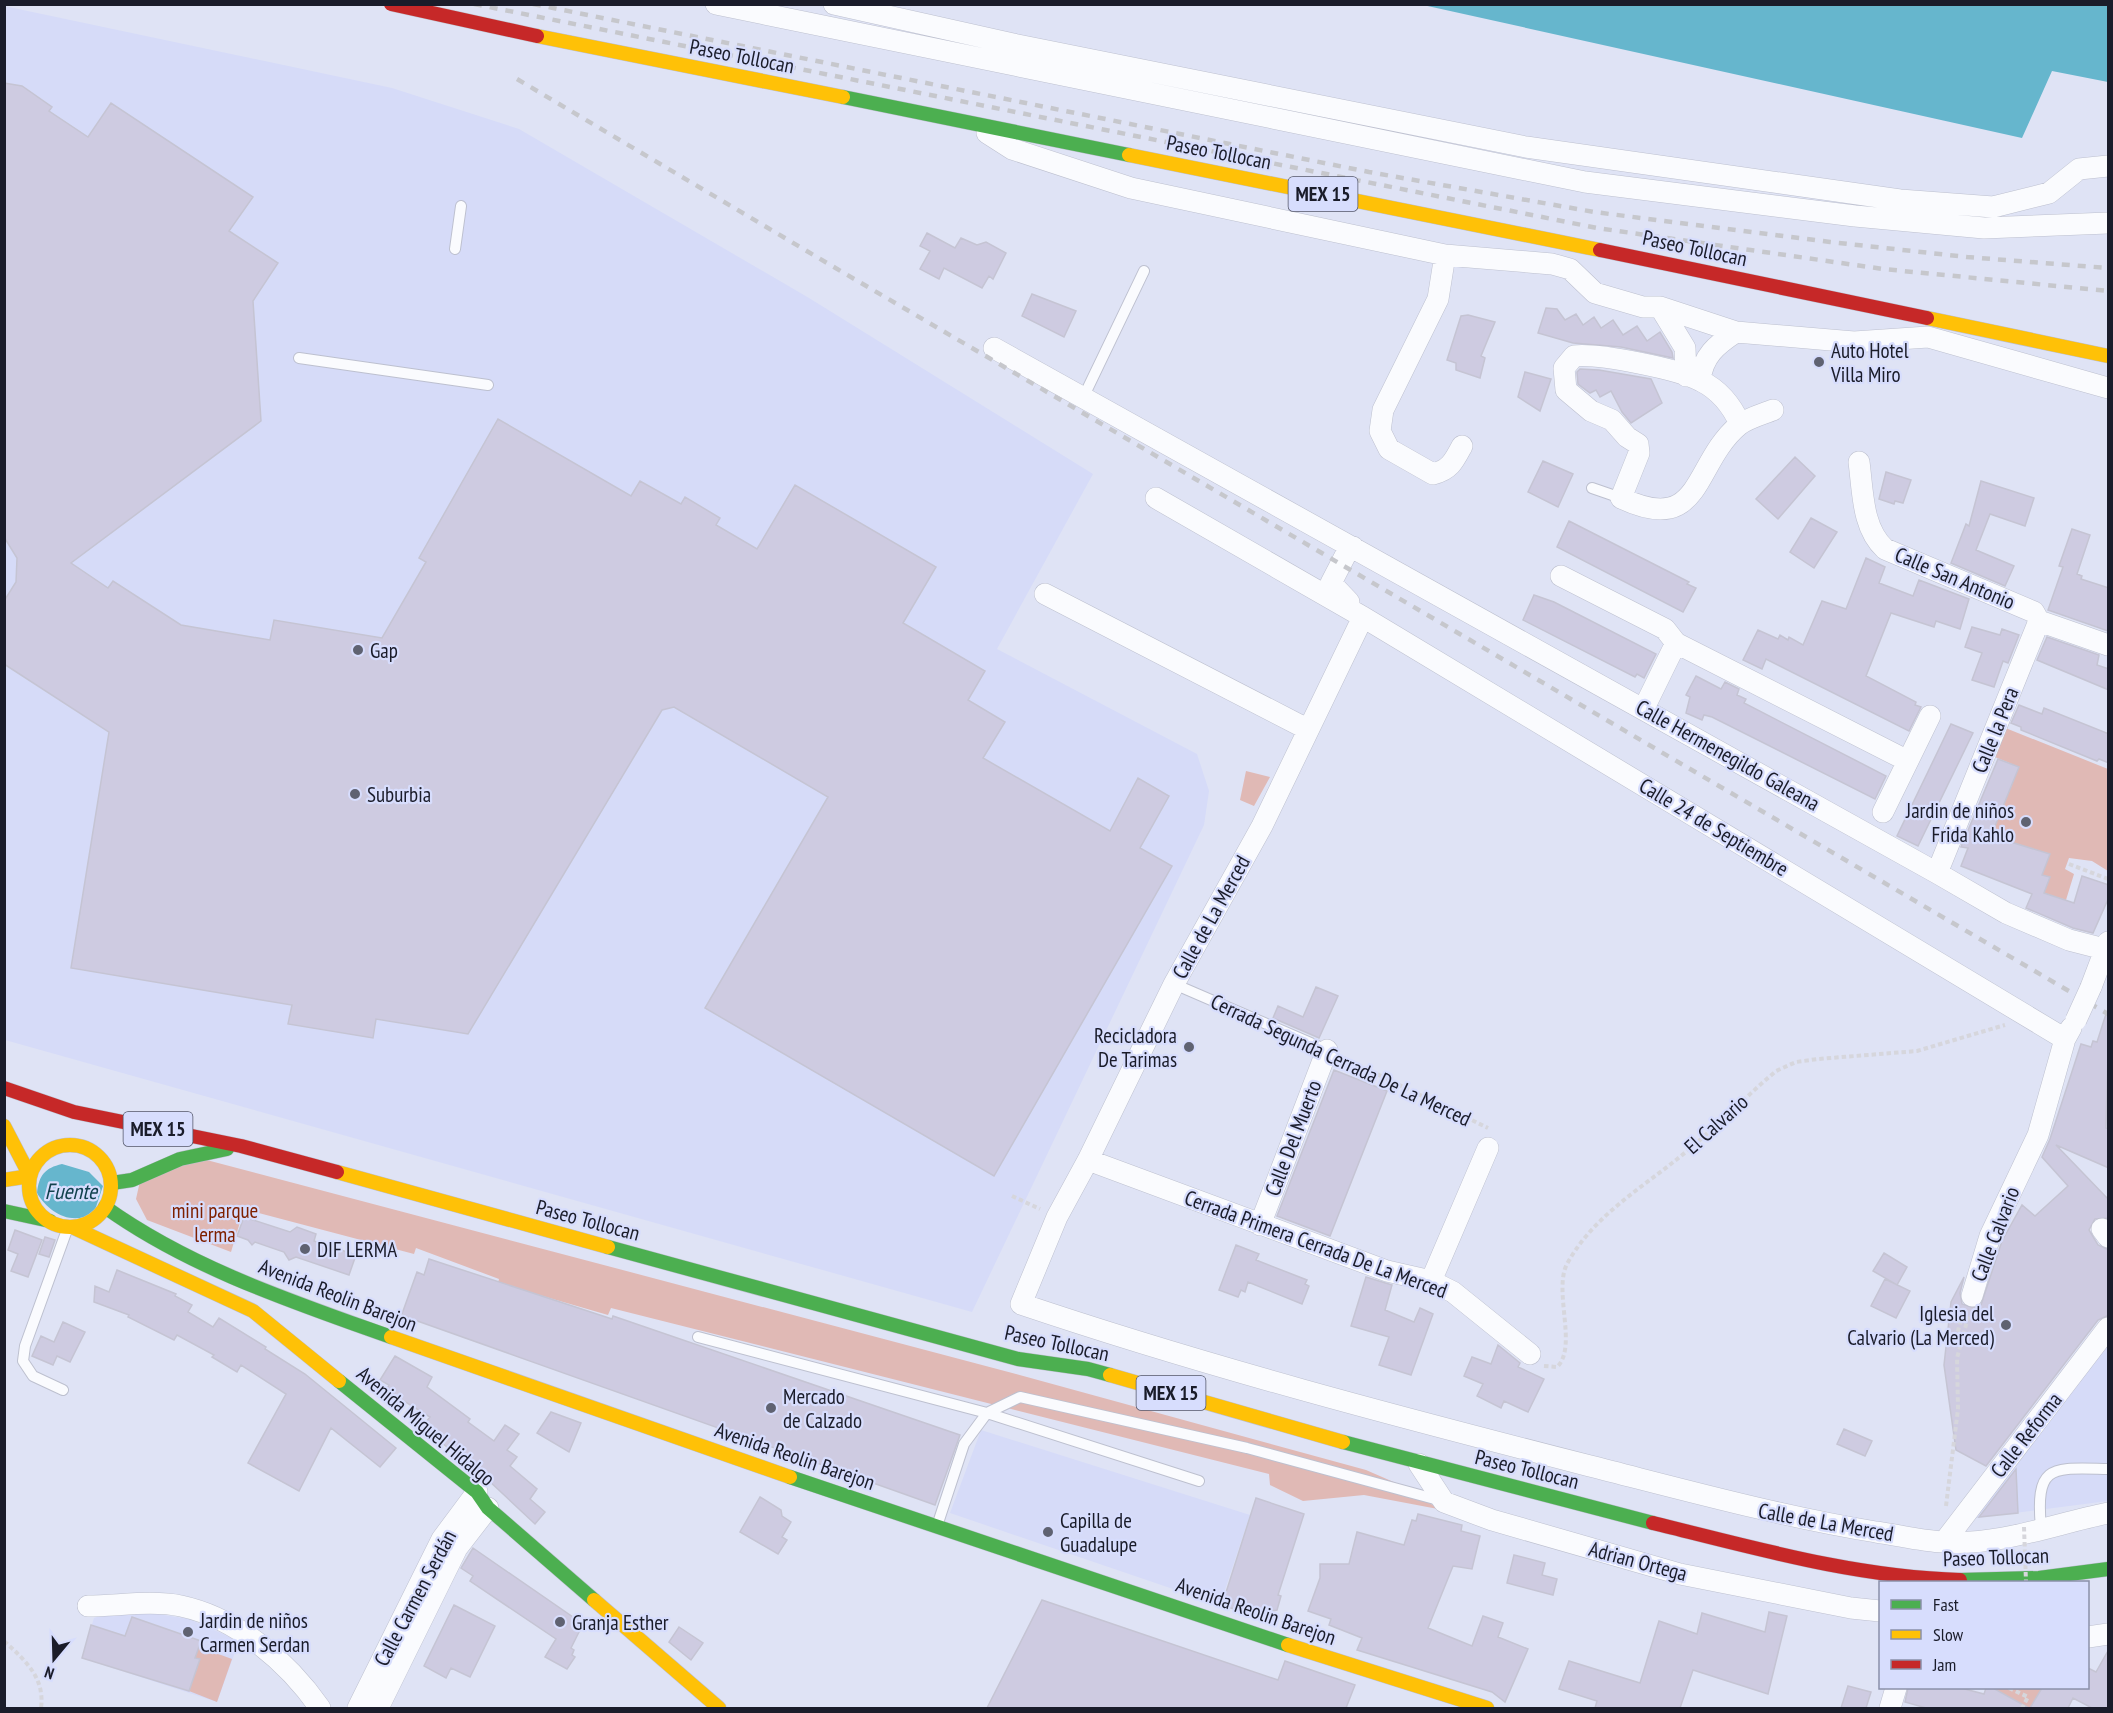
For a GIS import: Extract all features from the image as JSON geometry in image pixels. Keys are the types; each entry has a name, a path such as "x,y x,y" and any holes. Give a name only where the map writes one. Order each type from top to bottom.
{"main road":[{"name":"Paseo Tollocan","path":"391,4 537,36 2109,356"},
{"name":"Paseo Tollocan","path":"4,1088 74,1112 241,1146 1018,1359 1088,1369 1419,1464 1831,1567 1876,1575 1950,1581 2003,1581 2109,1569"},
{"path":"4,1126 30,1176"},
{"path":"4,1211 70,1227 97,1218 105,1207 112,1183 107,1167 97,1155 82,1146 66,1144 50,1150 38,1162 30,1176 29,1196 37,1210 50,1221"},
{"path":"112,1183 132,1180 180,1159 241,1146"},
{"path":"4,1172 9,1169 14,1148"},
{"path":"4,1180 30,1176"},
{"name":"Avenida Reolin Barejon","path":"105,1207 146,1234 265,1292 596,1411 1486,1708"},
{"name":"Avenida Miguel Hidalgo","path":"70,1227 254,1311 482,1500 719,1708"},
{"path":"254,1311 265,1292"}],"street":[{"path":"716,4 1585,182 1855,216 1984,228 2109,222"},
{"path":"834,4 1013,44 1526,147 1900,200 1993,207 2049,194 2079,169 2109,166"},
{"path":"979,125 994,139 1012,149 1131,188 1445,255 1552,264 1570,269 1595,293 1643,307 1660,307 1736,332 1854,342 1928,337 2109,388"},
{"path":"1445,255 1437,299 1383,410 1380,431 1389,449 1433,474 1445,471 1453,464 1462,446"},
{"path":"1660,307 1685,348 1693,378"},
{"path":"1693,378 1715,346 1736,332"},
{"name":"Calle Hermenegildo Galeana","path":"994,348 1644,708 2007,913 2069,940 2108,947"},
{"path":"1740,424 1724,398 1693,378 1605,357 1575,356 1564,368 1566,390 1591,411 1612,420 1627,437 1638,444 1639,453 1621,498 1643,508 1666,510 1678,507 1701,478 1720,447 1740,424 1773,410"},
{"name":"Calle San Antonio","path":"1859,462 1868,522 1874,538 1885,549 2034,612 2039,621 2109,645"},
{"path":"1156,498 1363,617"},
{"path":"1353,548 1346,554 1331,583 1363,617"},
{"path":"1562,576 1665,629 1676,643 1906,760"},
{"path":"1045,594 1307,729"},
{"name":"Calle de La Merced","path":"1363,617 1262,826 1174,984 1058,1217 1021,1304 1150,1348 1285,1386 1803,1520 1944,1542 2026,1535 2033,1527 2066,1525 2109,1514"},
{"name":"Calle 24 de Septiembre","path":"1363,617 2033,1017 2065,1039"},
{"name":"Calle la Pera","path":"1937,873 2039,621"},
{"path":"1644,708 1676,643"},
{"path":"1883,812 1906,760 1930,716"},
{"name":"Calle Calvario","path":"1967,1300 1990,1236 2038,1135 2065,1039 2076,1020 2108,947"},
{"name":"Calle Del Muerto","path":"1260,1225 1327,1050"},
{"path":"4,1105 74,1112"},
{"path":"1431,1281 1488,1148"},
{"name":"Cerrada Primera Cerrada De La Merced","path":"1088,1160 1387,1271 1431,1281 1453,1292 1530,1354"},
{"name":"Calle Reforma","path":"1944,1542 2109,1328"},
{"path":"1419,1464 1444,1502"},
{"name":"Calle Carmen Serdán","path":"358,1708 449,1544 482,1500"},
{"name":"Adrian Ortega","path":"1444,1502 1492,1520 1680,1574 1851,1608 1879,1611"},
{"name":"Calle Carmen Serdán","path":"378,1708 449,1544"},
{"path":"88,1606 181,1606 227,1624 265,1648 306,1688 320,1708"},
{"path":"2089,1637 2109,1634"},
{"path":"1890,1708 1896,1689"}],"lane":[{"path":"455,249 461,206"},
{"path":"1083,398 1144,271"},
{"path":"299,358 488,385"},
{"path":"1592,488 1621,498"},
{"name":"Cerrada Segunda Cerrada De La Merced","path":"1174,984 1327,1050"},
{"path":"63,1390 33,1376 23,1361 25,1346 70,1227"},
{"path":"698,1337 987,1413 1199,1481"},
{"path":"937,1526 964,1444 987,1413 1020,1397 1247,1448 1444,1502"},
{"path":"2033,1527 2040,1488 2045,1477 2057,1470 2109,1469"}],"path":[{"path":"2069,864 2109,879"},
{"name":"El Calvario","path":"1530,1354 1545,1366 1557,1366 1562,1362 1565,1340 1563,1301 1566,1266 1590,1232 1640,1186 1677,1160 1776,1071 1796,1062 1818,1059 1917,1052 2033,1017"},
{"name":"Cerrada Segunda Cerrada De La Merced","path":"1327,1050 1486,1126 1493,1136 1488,1148"},
{"path":"1012,1196 1058,1217"},
{"path":"1965,1336 1956,1338 1967,1300"},
{"name":"Calle Calvario","path":"1946,1509 1958,1409 1957,1358 1965,1336 1967,1300"},
{"path":"2026,1581 2033,1527"},
{"path":"4,1641 32,1670 42,1689 41,1708"},
{"path":"2011,1689 2028,1697 2022,1708"}],"shaded area":[{"path":"4,6 392,88 519,129 809,298 1093,474 997,649 1197,754 1209,791 1204,825 972,1312 5,1040"},
{"path":"2108,1336 2108,1501 1976,1518"},
{"path":"981,1430 1250,1515 1220,1605 950,1513"},
{"name":"Jardin de niños Carmen Serdan","path":"151,1613 189,1619 239,1641 217,1702 82,1658 94,1618 102,1615"}],"green space":[{"path":"2003,727 2108,769 2108,871 2092,861 2069,858 2065,869 2074,874 2066,900 2034,890 2050,854 1991,836 2019,767 1990,755"},
{"path":"1246,771 1270,777 1254,806 1240,800"},
{"name":"mini parque lerma","path":"199,1158 1016,1374 1366,1470 1412,1490 1438,1509 1364,1495 1303,1501 1270,1485 1269,1474 611,1308 608,1315 498,1283 499,1279 416,1248 414,1254 244,1209 231,1252 147,1220 136,1199 140,1181"},
{"path":"199,1647 232,1659 217,1702 189,1691 200,1659 195,1658"},
{"path":"1995,1689 2041,1689 2030,1708 2012,1708 2016,1701"}],"water":[{"path":"1423,5 2108,5 2108,82 2052,71 2022,138"},
{"name":"Fuente","path":"62,1164 89,1172 103,1186 94,1213 85,1217 69,1218 54,1212 37,1193 39,1181 44,1173"}],"building":[{"path":"4,83 22,86 52,107 49,111 88,137 111,103 253,197 229,231 278,263 253,301 261,421 71,563 108,588 113,581 181,625 270,640 274,620 382,638 426,562 419,558 498,419 631,496 640,481 681,504 685,497 720,518 716,525 757,549 795,485 936,567 903,623 985,671 968,700 1005,722 983,758 1110,831 1138,778 1169,796 1140,848 1172,866 994,1176 705,1008 828,797 674,707 662,710 468,1034 376,1019 373,1038 288,1024 292,1005 71,968 109,732 4,664 4,601 16,582 17,558 4,537"},
{"path":"927,233 955,248 961,238 977,245 986,242 1006,253 993,279 989,276 982,288 944,268 939,279 920,269 930,251 920,246"},
{"path":"1032,294 1076,311 1064,337 1022,316"},
{"path":"1546,308 1557,309 1565,320 1576,314 1583,325 1594,317 1601,328 1613,320 1623,335 1637,326 1647,341 1660,332 1673,358 1621,347 1573,343 1538,333"},
{"path":"1468,315 1495,322 1481,356 1485,358 1480,378 1456,370 1456,363 1447,360 1461,316"},
{"path":"1580,369 1651,379 1662,403 1631,423 1622,412 1611,391 1600,397 1596,390 1590,393 1578,384 1577,372"},
{"path":"1525,372 1551,379 1540,411 1518,397"},
{"path":"1795,457 1815,476 1778,519 1756,499"},
{"path":"1543,461 1573,474 1558,507 1528,492"},
{"path":"1886,472 1911,480 1903,503 1895,501 1894,504 1879,499"},
{"path":"1981,481 2034,498 2025,526 1990,514 1976,550 2014,566 2005,586 1951,563 1966,524 1969,526"},
{"path":"1811,518 1837,532 1814,568 1790,552"},
{"path":"1569,521 1689,582 1687,584 1696,588 1683,612 1557,547"},
{"path":"2072,529 2090,535 2077,574 2082,576 2081,579 2109,588 2108,631 2048,610 2063,567 2059,566"},
{"path":"1866,558 1885,567 1879,583 1913,596 1919,580 1969,599 1960,629 1936,621 1934,627 1891,613 1866,676 1916,702 1915,705 1921,707 1909,731 1766,659 1762,669 1743,660 1758,630 1778,639 1780,635 1788,640 1789,637 1803,645 1822,601 1846,609"},
{"path":"1534,595 1554,602 1656,654 1644,678 1637,674 1635,677 1523,620"},
{"path":"1972,627 2000,635 2002,629 2019,635 2008,663 2003,661 1994,687 1972,680 1982,653 1965,647"},
{"path":"2047,637 2099,655 2097,665 2109,669 2109,690 2037,660"},
{"path":"1696,676 1721,689 1725,682 1739,689 1737,695 1746,699 1744,703 1886,776 1875,799 1712,717 1704,715 1702,720 1686,713 1690,697 1686,695"},
{"path":"2019,705 2042,714 2044,708 2109,734 2109,763 2099,759 2097,761 2021,730 2021,727 2011,723"},
{"path":"1951,724 1973,733 1918,846 1897,836"},
{"path":"1998,759 2019,767 1991,836 2050,854 2042,875 2050,877 2044,893 2074,903 2082,876 2109,885 2109,897 2093,933 2073,928 2026,908 2032,894 1961,866 1968,848 1961,847"},
{"path":"1316,987 1338,996 1319,1038 1273,1018 1278,1006 1303,1017"},
{"path":"2106,1014 2109,1015 2106,1128 2109,1129 2109,1168 2056,1145 2109,1200 2109,1218 2095,1219 2089,1230 2098,1245 2109,1250 2109,1315 2098,1320 1986,1466 1956,1450 1944,1365 1951,1302 1964,1277 1960,1293 1962,1304 1974,1308 1981,1305 2002,1241 2022,1205 2035,1216 2068,1186 2042,1157 2081,1044 2091,1047 2093,1041 2097,1042"},
{"path":"1334,1070 1387,1091 1330,1236 1277,1216"},
{"name":"DIF LERMA","path":"244,1217 290,1232 297,1227 316,1234 314,1241 356,1255 349,1275 296,1257 289,1260 284,1252 255,1242 252,1245 248,1240 237,1236"},
{"path":"15,1230 42,1240 28,1277 11,1271 18,1254 8,1250"},
{"path":"45,1237 55,1240 49,1257 39,1254"},
{"path":"1236,1245 1259,1254 1256,1260 1307,1280 1305,1284 1309,1286 1302,1304 1248,1282 1245,1292 1241,1290 1238,1297 1219,1290"},
{"path":"1884,1253 1907,1267 1897,1285 1873,1271"},
{"name":"Mercado de Calzado","path":"429,1259 612,1319 613,1316 960,1435 935,1505 409,1318 402,1314 417,1272 424,1275"},
{"path":"117,1270 176,1294 175,1296 192,1305 188,1312 213,1327 219,1318 266,1347 265,1349 305,1374 396,1448 380,1467 331,1428 299,1491 248,1463 286,1394 241,1365 237,1372 212,1357 214,1355 177,1335 174,1340 128,1317 129,1315 94,1302 95,1286 109,1292"},
{"path":"1366,1277 1392,1285 1385,1310 1414,1322 1420,1308 1433,1314 1411,1375 1379,1365 1389,1337 1351,1326"},
{"path":"1885,1279 1910,1291 1896,1318 1871,1306"},
{"path":"63,1322 85,1332 70,1362 57,1356 53,1365 32,1356 41,1336 54,1342"},
{"path":"1498,1345 1520,1363 1518,1367 1544,1379 1528,1412 1504,1401 1501,1408 1477,1396 1483,1384 1464,1376 1472,1357 1491,1364"},
{"path":"395,1356 432,1377 427,1387 470,1419 468,1422 494,1441 505,1425 519,1434 507,1450 517,1457 510,1466 537,1489 530,1499 545,1512 535,1524 487,1479 422,1427 430,1417 386,1390 389,1385 380,1380"},
{"path":"551,1412 581,1423 569,1452 537,1433"},
{"path":"1844,1429 1872,1441 1865,1456 1837,1444"},
{"path":"2016,1469 2018,1513 1979,1517"},
{"path":"760,1497 781,1510 782,1516 791,1522 782,1537 787,1540 778,1554 740,1532"},
{"path":"1256,1498 1304,1514 1278,1595 1281,1596 1277,1610 1272,1611 1269,1621 1222,1605"},
{"path":"1418,1514 1462,1525 1461,1531 1480,1536 1472,1569 1453,1566 1428,1628 1472,1646 1483,1616 1503,1623 1498,1637 1528,1649 1505,1702 1492,1692 1357,1650 1362,1638 1329,1625 1331,1619 1308,1611 1320,1578 1320,1564 1349,1564 1357,1532 1404,1545 1412,1520 1416,1521"},
{"path":"473,1548 583,1624 571,1648 574,1650 572,1655 575,1657 567,1669 545,1657 556,1639 470,1581 473,1576 461,1568"},
{"path":"1514,1555 1545,1563 1542,1575 1557,1579 1553,1595 1507,1583"},
{"path":"1042,1600 1278,1680 1285,1661 1355,1685 1346,1708 987,1708"},
{"path":"454,1605 495,1626 470,1677 451,1668 446,1678 424,1666"},
{"path":"1769,1612 1787,1616 1768,1694 1693,1670 1680,1708 1595,1708 1597,1701 1559,1689 1569,1661 1640,1683 1659,1621 1697,1634 1702,1613 1765,1632"},
{"path":"132,1617 201,1641 195,1658 200,1659 189,1691 82,1658 91,1625 125,1636"},
{"path":"679,1627 703,1643 691,1660 669,1642"},
{"path":"2109,1649 2109,1708 2092,1708 2073,1698 2068,1708 2030,1708 2041,1689 2089,1689 2089,1668 2096,1672"},
{"path":"1848,1686 1871,1692 1866,1708 1841,1708"},
{"path":"1908,1689 1965,1689 1984,1694 1986,1689 1995,1689 2029,1708 1926,1708 1905,1702"}],"railway":[{"path":"474,4 1597,228 1883,269 2108,291"},
{"path":"533,4 1369,172 1594,212 1967,257 2108,268"},
{"path":"517,79 2108,1014"}],"traffic: fast":[{"path":"843,97 1129,155"},
{"path":"112,1183 132,1180 180,1159 227,1149"},
{"path":"105,1207 138,1229 207,1266 280,1297 391,1337"},
{"path":"4,1211 50,1221"},
{"path":"608,1247 1018,1359 1088,1369 1110,1375"},
{"path":"339,1381 477,1492 488,1508 594,1600"},
{"path":"1343,1442 1653,1523"},
{"path":"790,1477 1288,1645"},
{"path":"1960,1580 2039,1578 2108,1569"}],"traffic: slow":[{"path":"537,36 843,97"},
{"path":"1129,155 1600,250"},
{"path":"1927,318 2108,356"},
{"path":"4,1126 30,1176"},
{"path":"70,1145 86,1149 99,1157 107,1170 111,1186 107,1202 99,1215 86,1223 70,1227 54,1223 41,1215 33,1202 29,1186 33,1170 41,1157 54,1149 70,1145"},
{"path":"337,1172 608,1247"},
{"path":"4,1180 30,1176"},
{"path":"72,1227 253,1311 339,1381"},
{"path":"391,1337 790,1477"},
{"path":"1110,1375 1343,1442"},
{"path":"594,1600 719,1708"},
{"path":"1288,1645 1487,1708"}],"traffic: jam":[{"path":"391,4 537,36"},
{"path":"1600,250 1927,318"},
{"path":"4,1088 74,1112 241,1146 337,1172"},
{"path":"1653,1523 1805,1560 1882,1573 1960,1580"}],"place":[{"name":"Auto Hotel Villa Miro","path":"1819,362"},
{"name":"Gap","path":"358,650"},
{"name":"Suburbia","path":"355,794"},
{"name":"Jardin de niños Frida Kahlo","path":"2026,822"},
{"name":"Recicladora De Tarimas","path":"1189,1047"},
{"name":"DIF LERMA","path":"305,1249"},
{"name":"Iglesia del Calvario (La Merced)","path":"2006,1325"},
{"name":"Mercado de Calzado","path":"771,1408"},
{"name":"Capilla de Guadalupe","path":"1048,1532"},
{"name":"Granja Esther","path":"560,1622"},
{"name":"Jardin de niños Carmen Serdan","path":"188,1632"}]}
